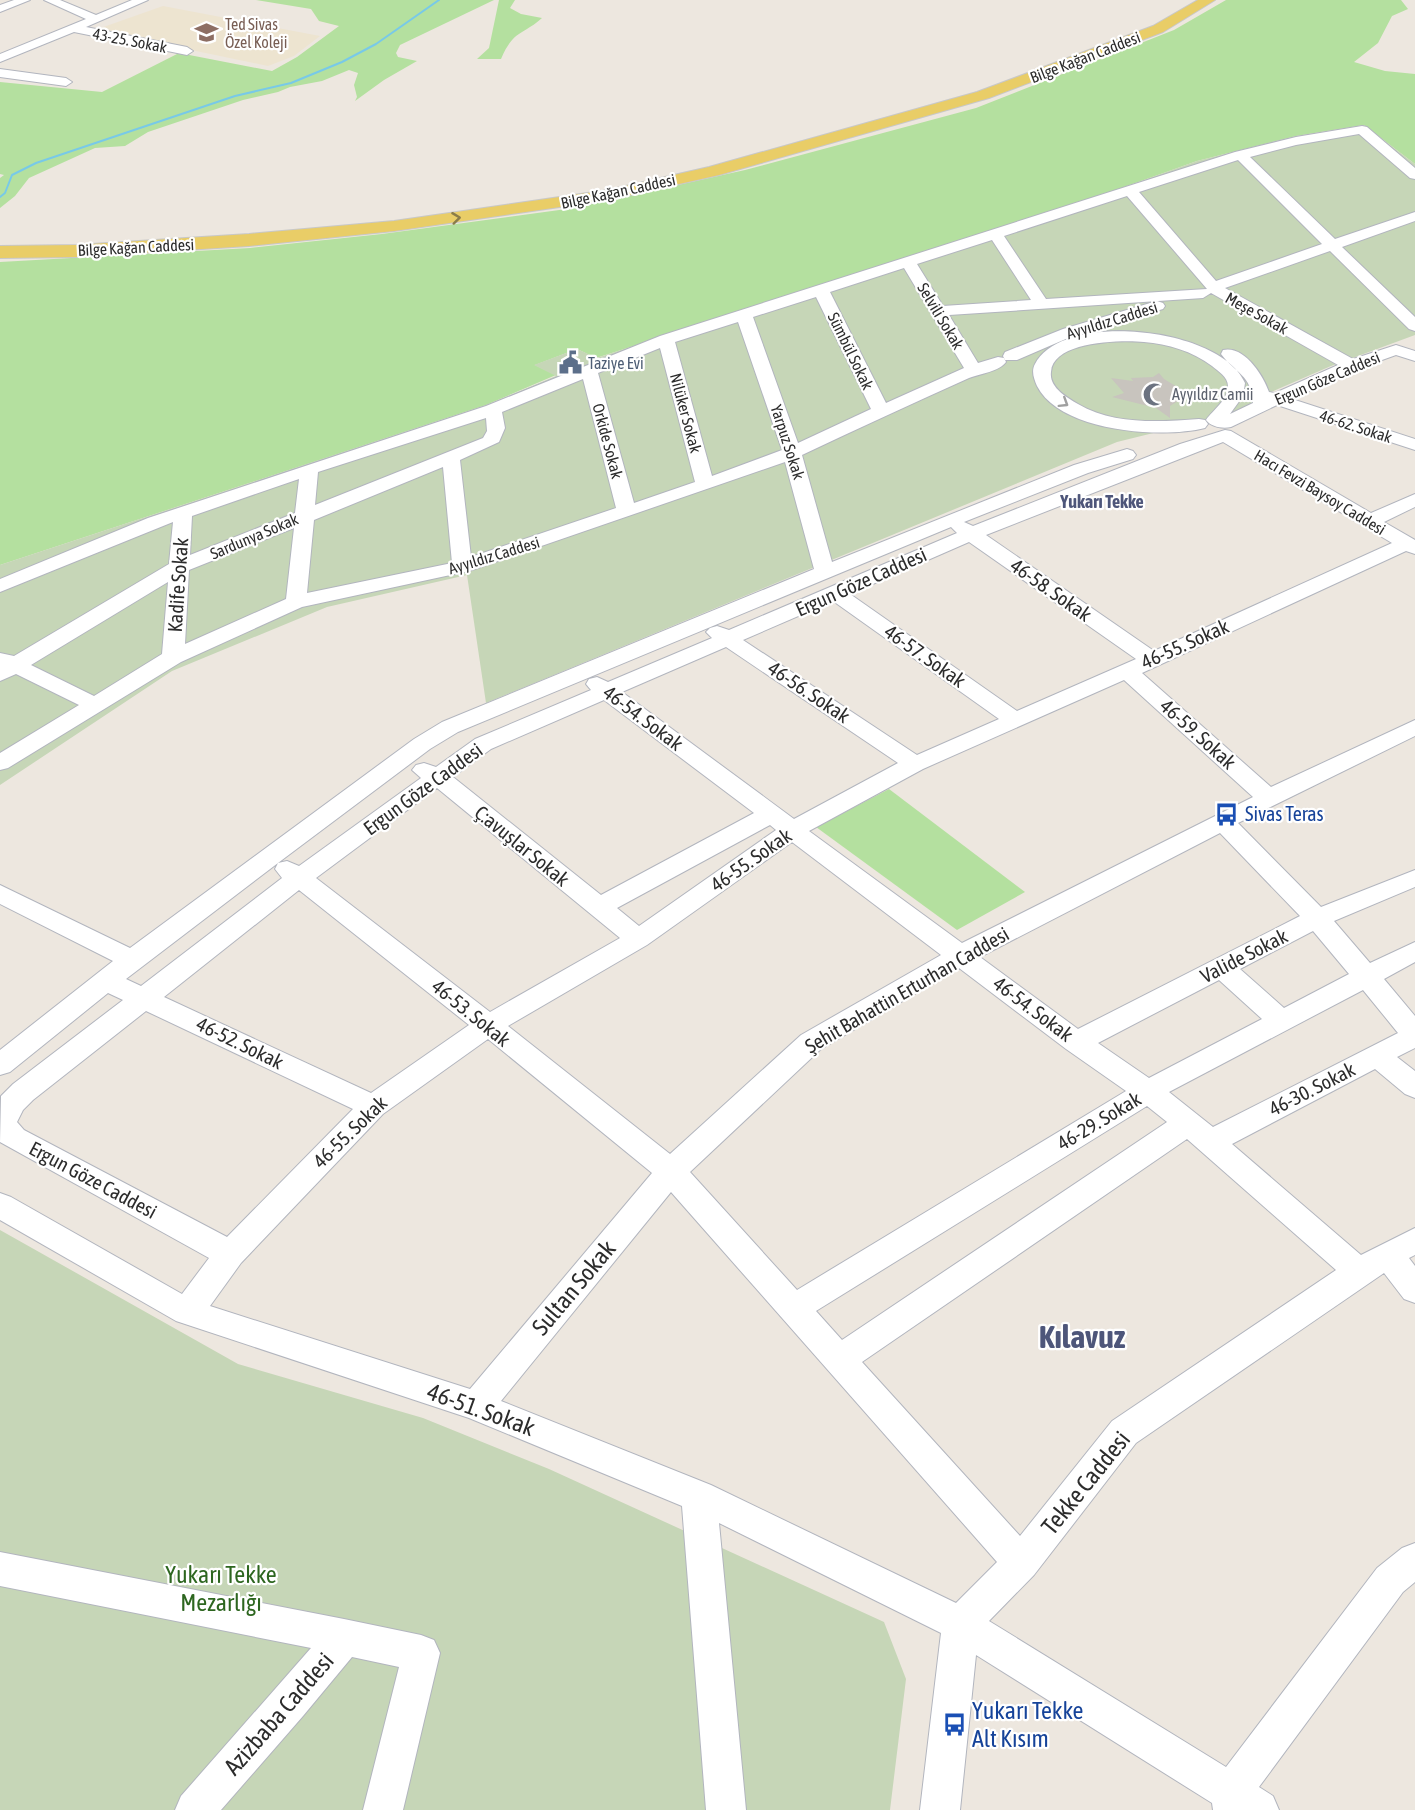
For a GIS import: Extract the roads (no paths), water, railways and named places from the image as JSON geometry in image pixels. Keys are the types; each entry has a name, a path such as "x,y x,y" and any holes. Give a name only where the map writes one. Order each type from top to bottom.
{"main road":[{"name":"Bilge Kağan Caddesi","path":"0,245 166,236 332,221 497,200 694,163 978,86 1137,24 1188,0"},
{"name":"Bilge Kağan Caddesi","path":"0,252 249,240 509,212 608,195 712,171 982,95 1158,29 1208,0"}],"street":[{"path":"0,9 24,0"},
{"path":"50,0 96,19"},
{"path":"0,58 142,0"},
{"path":"53,19 75,11"},
{"name":"43-25. Sokak","path":"73,28 187,51"},
{"path":"0,48 16,51"},
{"path":"0,73 66,82"},
{"path":"0,586 155,522 492,410 666,340 1240,155 1296,141 1362,130 1415,175"},
{"path":"1240,155 1415,326 1335,356"},
{"name":"Meşe Sokak","path":"1130,190 1210,290 1351,365"},
{"path":"938,311 1210,290 1415,216"},
{"path":"995,234 1042,304"},
{"name":"Selvili Sokak","path":"908,262 974,370"},
{"name":"Sümbül Sokak","path":"821,290 881,411"},
{"name":"Ayyıldız Caddesi","path":"0,763 173,657 296,602 462,567 627,512 792,453 974,370 1007,361 1077,330 1210,290"},
{"name":"Yarpuz Sokak","path":"744,315 792,453 830,582"},
{"path":"1077,330 1127,328 1162,332 1208,344 1237,359 1249,369 1267,400"},
{"path":"1007,361 1034,370 1042,369 1060,348 1080,341 1108,337 1151,338 1194,349 1218,362 1228,370 1237,388 1215,428 1152,428 1094,418 1049,393 1042,369"},
{"name":"Nilüker Sokak","path":"666,340 705,485"},
{"name":"Ergun Göze Caddesi","path":"230,1254 14,1138 6,1130 3,1122 11,1104 22,1092 300,877 483,744 729,639 830,582 951,520 1102,471 1215,428 1267,400 1351,365 1396,350 1415,356"},
{"name":"Orkide Sokak","path":"589,370 627,512"},
{"name":"46-62. Sokak","path":"1267,400 1415,445"},
{"name":"Sardunya Sokak","path":"5,666 179,567 303,515 489,442 495,437 496,421 492,410"},
{"name":"Hacı Fevzi Baysoy Caddesi","path":"1215,428 1411,546"},
{"path":"451,458 462,567"},
{"path":"296,602 309,469"},
{"name":"Ergun Göze Caddesi","path":"0,1065 132,960 429,739 468,718 701,622 830,582 971,534 1102,471"},
{"path":"1370,521 1415,500"},
{"name":"Kadife Sokak","path":"173,657 183,513"},
{"name":"46-58. Sokak","path":"951,520 1152,660"},
{"name":"46-55. Sokak","path":"187,1312 230,1254 373,1106 488,1026 638,939 782,822 1411,546"},
{"name":"46-57. Sokak","path":"830,582 1015,720"},
{"name":"46-56. Sokak","path":"701,622 915,764"},
{"path":"5,666 94,704"},
{"name":"46-54. Sokak","path":"582,671 1076,1042 1148,1091 1199,1133 1387,1256 1415,1290"},
{"name":"46-59. Sokak","path":"1127,671 1269,798"},
{"name":"Şehit Bahattin Erturhan Caddesi","path":"671,1171 811,1042 962,955 1269,798 1415,727"},
{"path":"429,739 465,757"},
{"name":"Ç:avuşlar Sokak","path":"403,758 438,777 638,939"},
{"path":"598,907 782,822"},
{"path":"1223,822 1317,918 1415,1035"},
{"name":"46-53. Sokak","path":"269,858 300,877 671,1171"},
{"name":"Valide Sokak","path":"1076,1042 1317,918 1415,878"},
{"path":"0,893 132,960"},
{"name":"46-29. Sokak","path":"792,1309 1148,1091 1415,951"},
{"path":"1221,967 1281,1020"},
{"name":"46-52. Sokak","path":"106,981 373,1106"},
{"name":"46-30. Sokak","path":"1199,1133 1377,1056 1415,1035"},
{"path":"1377,1056 1415,1087"},
{"path":"840,1359 1199,1133"},
{"path":"671,1171 1021,1563"},
{"name":"Sultan Sokak","path":"476,1406 671,1171"},
{"name":"46-51. Sokak","path":"0,1205 187,1312 476,1406 699,1496 961,1624 1241,1804"},
{"name":"Tekke Caddesi","path":"961,1624 1021,1563 1124,1432 1387,1256"},
{"path":"699,1496 726,1810"},
{"path":"1241,1804 1390,1580 1415,1560"},
{"name":"Azizbaba Caddesi","path":"0,1569 344,1637 290,1703 195,1810"},
{"path":"940,1810 961,1624"},
{"path":"344,1637 421,1653 383,1810"}],"waterway":[{"path":"0,197 5,193 12,175 36,163 235,96 291,83 342,62 376,44 439,0"}],"place":[{"name":"Ted Sivas Özel Koleji","path":"207,33"},
{"name":"Taziye Evi","path":"570,363"},
{"name":"Ayyıldız Camii","path":"1154,394"},
{"name":"Sivas Teras","path":"1227,814"},
{"name":"Yukarı Tekke Alt Kısım","path":"954,1725"}],"district":[{"name":"Yukarı Tekke","path":"1102,502"},
{"name":"Kılavuz","path":"1082,1337"}],"park label":[{"name":"Yukarı Tekke Mezarlığı","path":"221,1589"}]}
